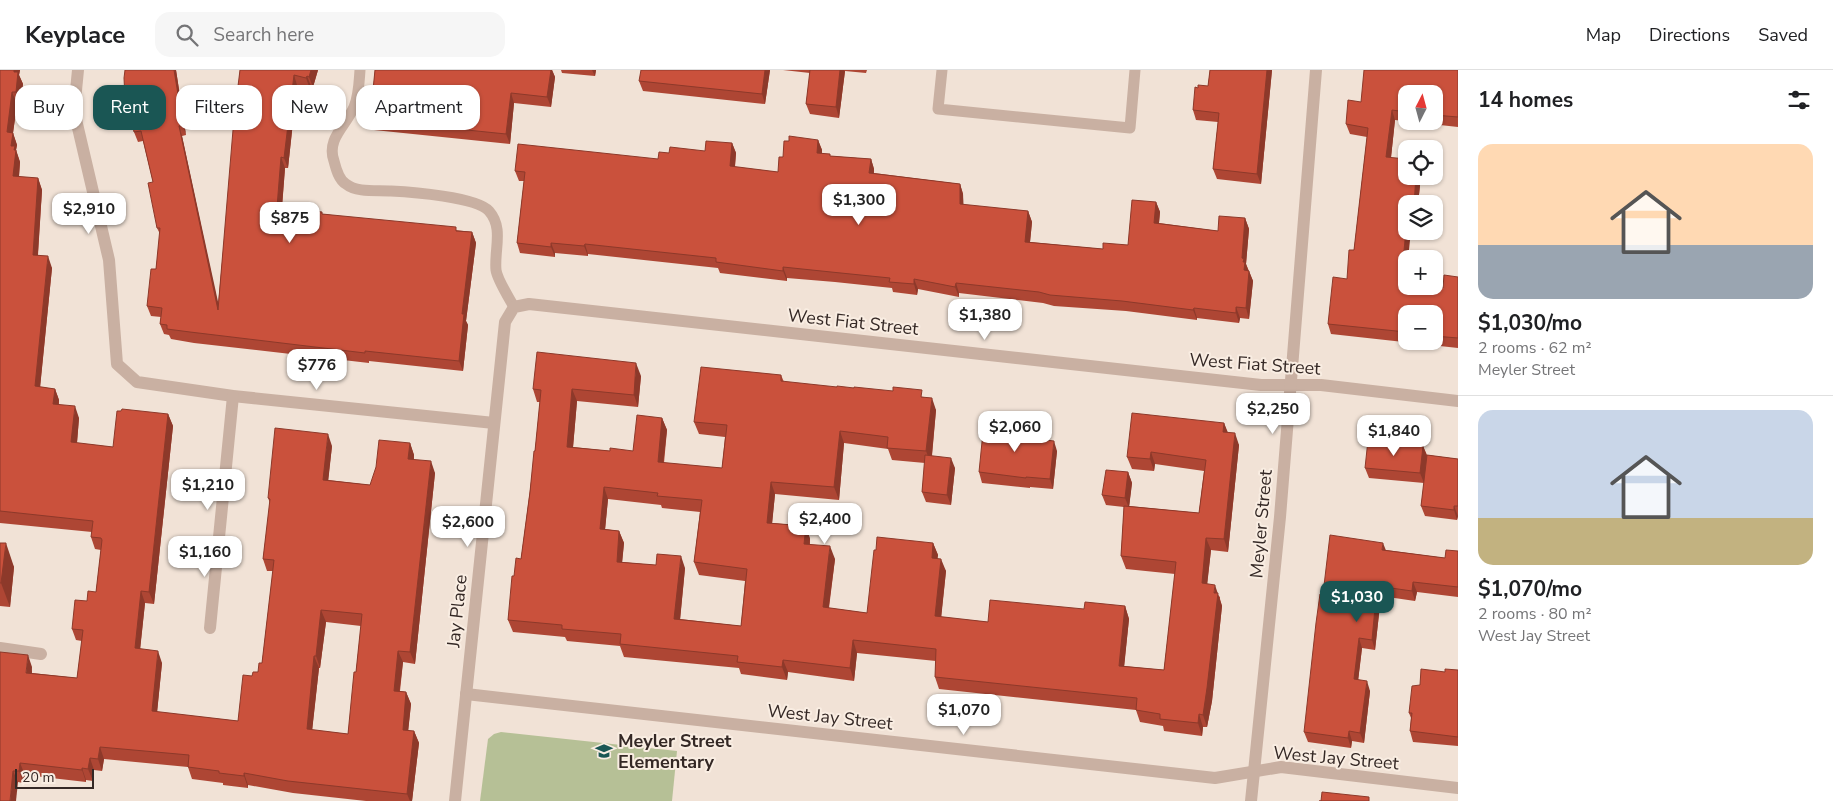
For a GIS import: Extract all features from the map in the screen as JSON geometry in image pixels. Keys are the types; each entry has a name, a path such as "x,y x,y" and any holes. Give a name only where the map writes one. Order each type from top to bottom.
{"street":[{"path":"78,70 74,111 108,260 117,364 137,382 233,396 494,422"},
{"name":"Meyler Street","path":"1251,801 1280,516 1316,70"},
{"name":"West Fiat Street","path":"514,307 529,304 1261,385 1321,385 1458,401"},
{"name":"Jay Place","path":"455,801 505,322 514,307"},
{"path":"210,628 233,396"},
{"path":"0,648 42,654"},
{"name":"West Jay Street","path":"466,694 1215,778 1281,768 1458,788"}],"lane":[{"path":"360,70 358,98 354,109 334,138 332,156 338,175 345,184 355,189 462,199 477,203 488,209 493,215 498,235 496,271 514,307"},
{"path":"942,70 938,109 1130,128 1135,70"}],"green space":[{"path":"501,732 677,751 672,801 480,801 488,739 494,734"}],"building":[{"path":"0,70 14,70 14,72 18,72 15,92 12,92 7,132 13,133 11,146 15,146 14,150 16,150 13,176 38,178 33,255 48,256 35,386 55,389 53,404 75,406 71,442 113,447 117,411 122,409 168,414 149,592 141,591 135,648 158,651 152,711 238,721 243,675 252,676 253,672 258,672 259,663 262,663 274,560 263,559 275,428 328,434 323,480 370,485 376,467 379,440 410,443 408,459 431,461 410,652 398,651 394,691 406,692 403,730 414,731 407,794 288,781 244,773 244,776 219,773 219,771 188,767 189,755 100,747 98,759 90,758 88,769 82,768 82,770 20,763 19,771 13,771 10,801 0,801 0,652 28,655 26,673 77,678 83,630 72,629 75,600 87,601 88,591 96,592 102,540 101,538 91,537 93,521 0,511","holes":["321,610 362,614 356,672 354,672 348,734 307,729 314,656 316,656"]},
{"path":"125,70 174,70 176,85 176,130 180,130 218,310 233,130 262,130 262,85 238,85 240,70 311,70 309,77 307,76 306,78 294,75 293,85 272,85 272,130 287,130 284,158 281,157 277,207 322,212 322,214 456,227 456,231 472,232 462,314 464,314 459,361 365,351 365,353 190,332 167,329 167,325 160,324 162,308 147,306 151,269 156,269 160,228 157,228 148,183 153,182 141,131 134,132 134,130 166,130 166,85 124,85"},
{"path":"375,70 551,70 547,97 511,93 506,134 467,130 480,130 480,85 374,85"},
{"path":"641,70 765,70 762,94 639,81"},
{"path":"810,70 840,70 836,107 806,104"},
{"path":"1210,70 1267,70 1257,174 1213,169 1219,113 1193,110 1195,87 1198,88 1198,85 1208,86"},
{"path":"1364,70 1458,70 1458,117 1443,116 1443,85 1398,85 1398,111 1392,110 1386,157 1398,158 1398,185 1415,185 1415,195 1398,195 1398,240 1405,240 1404,250 1398,250 1398,295 1443,295 1444,275 1458,277 1458,338 1443,337 1443,305 1398,305 1398,331 1328,324 1333,277 1347,279 1349,250 1354,250 1368,128 1346,124 1348,100 1361,102"},
{"path":"789,136 818,140 817,153 830,154 830,156 871,159 869,173 960,184 960,204 1028,211 1025,242 1103,249 1103,243 1128,245 1132,200 1156,202 1154,223 1218,231 1219,216 1245,218 1242,258 1244,259 1243,262 1245,262 1244,270 1249,271 1246,308 1236,307 1236,313 1194,308 1193,310 956,283 955,287 914,279 914,284 889,282 890,278 783,267 783,271 716,262 716,258 585,244 584,246 551,243 551,247 517,243 525,172 515,171 518,144 658,159 659,152 669,153 670,147 705,151 706,141 732,143 730,166 778,172 779,157 783,157 784,141 789,141"},
{"path":"537,352 636,363 634,395 572,389 567,447 610,451 610,448 633,451 637,415 662,418 658,462 722,468 727,425 694,422 701,367 781,375 781,381 837,387 893,391 893,387 922,390 921,397 932,398 926,451 887,448 888,437 840,431 834,487 771,482 767,523 806,526 804,544 830,546 823,607 867,613 877,537 933,543 932,558 941,559 935,616 988,622 990,600 1084,609 1085,602 1125,606 1119,666 1164,670 1176,562 1121,556 1124,506 1199,513 1206,460 1151,452 1150,459 1127,457 1132,413 1224,423 1223,432 1235,433 1224,539 1206,538 1202,583 1215,585 1214,593 1218,593 1203,715 1199,714 1198,723 1160,719 1160,714 1136,710 1137,698 935,677 936,649 853,640 850,668 783,660 782,667 737,662 738,656 620,644 621,634 562,629 562,625 508,620 512,576 514,576 516,558 521,559 535,451 541,390 533,389","holes":["604,487 658,493 657,496 702,500 694,562 747,569 741,626 674,619 681,556 657,554 656,565 617,562 619,531 600,529"]},
{"path":"984,422 1013,425 1012,431 1030,433 1030,438 1054,441 1050,479 979,472"},
{"path":"1368,440 1423,446 1420,473 1365,468"},
{"path":"925,455 951,458 947,495 922,492"},
{"path":"1427,455 1458,459 1458,506 1454,506 1454,510 1421,506"},
{"path":"1106,470 1128,472 1125,498 1102,495"},
{"path":"1330,535 1383,543 1382,550 1445,558 1446,550 1458,551 1458,587 1413,582 1412,591 1377,586 1372,640 1359,638 1354,679 1367,681 1360,733 1349,731 1348,738 1304,732 1316,623 1320,594 1323,594"},
{"path":"0,543 6,543 1,583 0,583"},
{"path":"1421,669 1445,672 1445,669 1458,670 1458,737 1410,731 1412,713 1409,713 1412,686 1420,685"},
{"path":"1322,792 1369,797 1369,801 1321,801"}],"place":[{"name":"Meyler Street Elementary","path":"604,751"}]}
